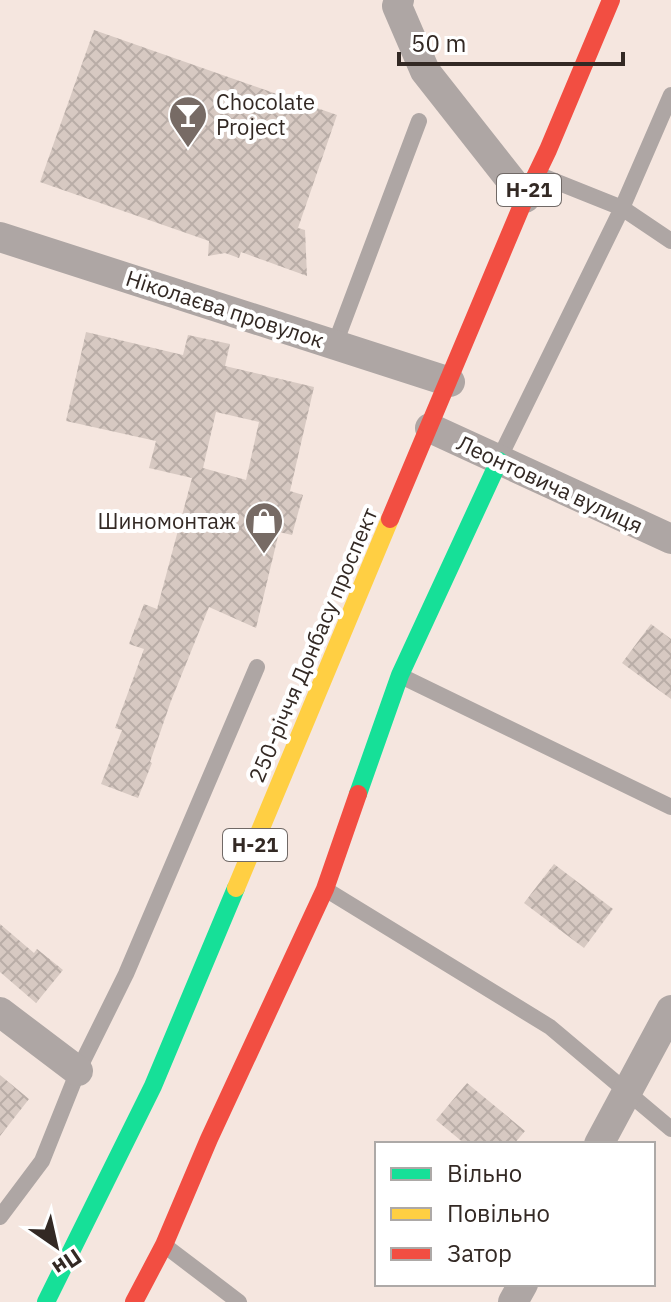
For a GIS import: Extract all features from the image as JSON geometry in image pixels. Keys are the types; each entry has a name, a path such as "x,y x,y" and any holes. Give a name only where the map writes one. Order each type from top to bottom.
{"main road":[{"name":"250-річчя Донбасу проспект","path":"46,1302 153,1086 611,0"},
{"path":"134,1302 164,1245 209,1139 325,889 400,675 499,461"}],"street":[{"path":"399,0 397,6 425,71 531,186"},
{"name":"Ніколаєва провулок","path":"0,237 450,382"},
{"name":"Леонтовича вулиця","path":"430,428 671,539"},
{"path":"600,1142 671,1010"},
{"path":"0,1012 78,1071"}],"lane":[{"path":"499,461 622,208 671,95"},
{"path":"335,344 419,121"},
{"path":"531,186 622,208 671,241"},
{"path":"0,1217 42,1161 78,1071 126,974 257,667"},
{"path":"400,675 671,807"},
{"path":"325,889 550,1027 671,1129"},
{"path":"164,1245 239,1302"}],"building":[{"name":"Chocolate Project","path":"94,30 337,115 298,228 305,230 307,276 241,252 239,258 225,253 208,256 209,241 40,182"},
{"path":"86,332 183,355 188,335 230,344 225,366 314,387 290,491 303,495 292,535 279,532 256,628 209,607 171,701 138,798 101,784 122,730 115,728 144,649 129,644 144,604 157,609 192,478 149,468 156,441 66,421","holes":["216,412 259,422 246,480 203,468"]},
{"path":"651,624 671,639 671,699 622,663"},
{"path":"554,864 613,909 584,948 524,903"},
{"path":"0,924 34,953 37,949 63,970 36,1003 0,972"},
{"path":"0,1075 29,1099 0,1136"},
{"path":"467,1083 525,1131 516,1142 463,1142 436,1120"}],"traffic: fast":[{"path":"358,794 400,675 499,461"},
{"path":"46,1302 153,1086 236,888"}],"traffic: slow":[{"path":"236,888 390,519"}],"traffic: jam":[{"path":"390,519 611,0"},
{"path":"134,1302 164,1245 209,1139 325,889 358,794"}],"place":[{"name":"Chocolate Project","path":"188,149"},
{"name":"Шиномонтаж","path":"264,555"}]}
